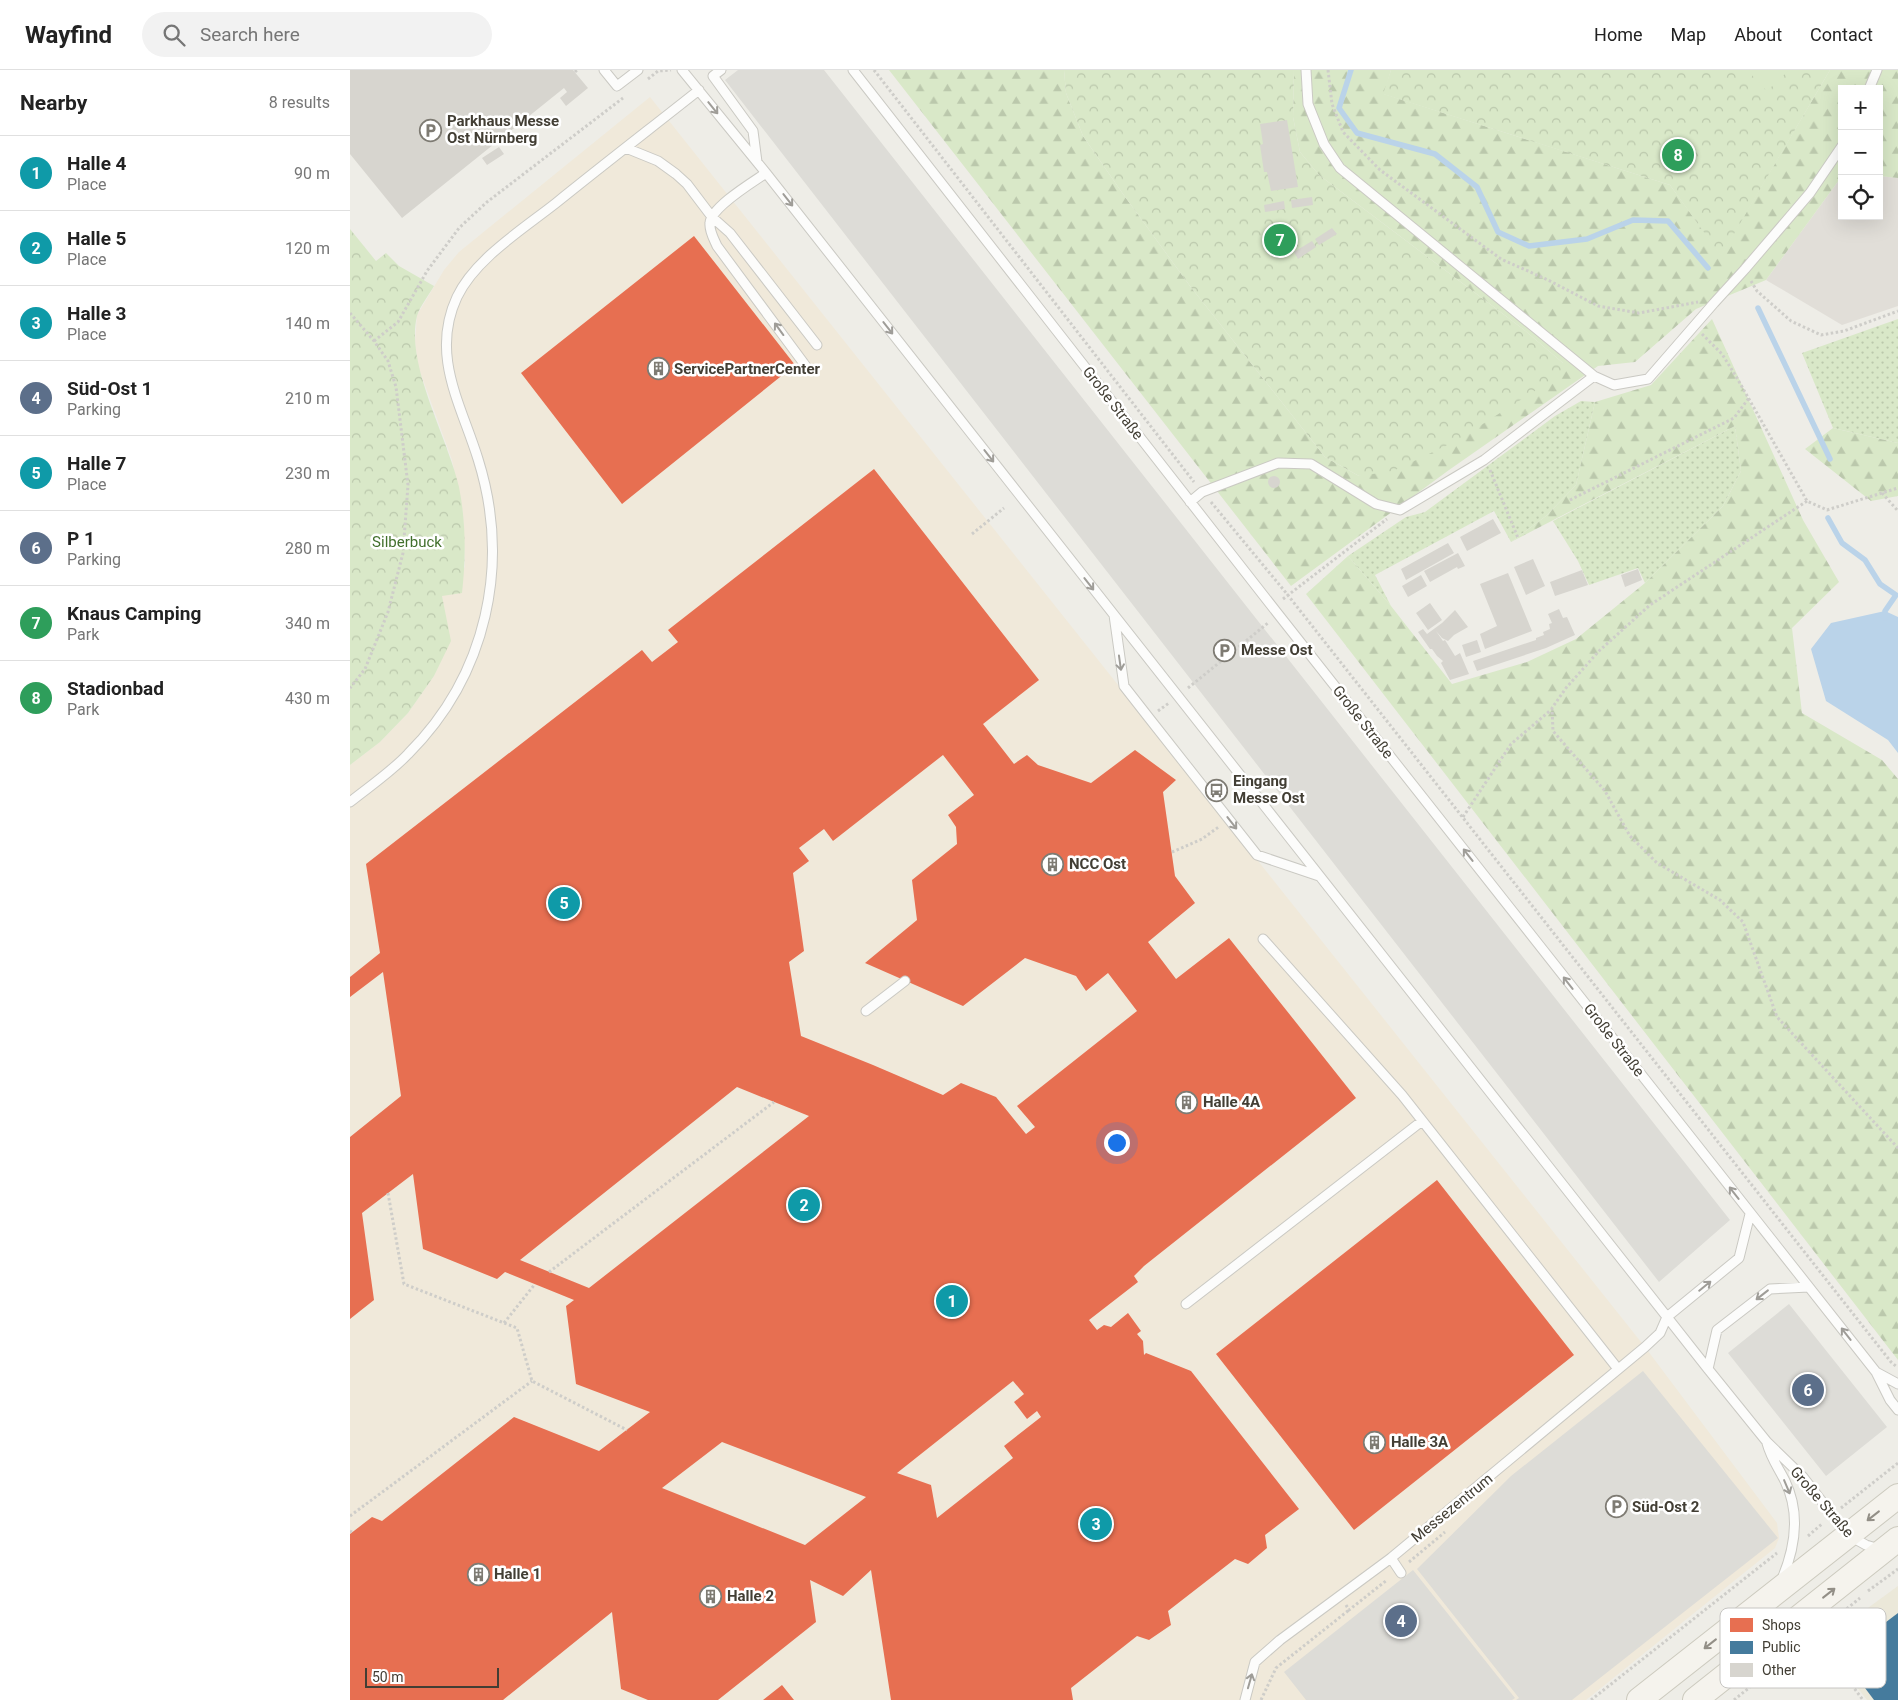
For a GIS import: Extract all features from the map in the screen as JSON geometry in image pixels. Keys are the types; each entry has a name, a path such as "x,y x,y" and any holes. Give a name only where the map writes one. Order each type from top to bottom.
{"main road":[{"path":"1756,1608 1898,1496"},
{"path":"1819,1608 1893,1553"},
{"path":"1639,1700 1720,1636"},
{"path":"1695,1700 1720,1681"}],"lane":[{"path":"604,70 617,86 638,70"},
{"name":"Große Straße","path":"682,70 766,173 1767,1442 1803,1477 1848,1535 1866,1545 1893,1553"},
{"path":"721,70 713,76 753,131 757,162"},
{"name":"Große Straße","path":"853,70 1190,502 1876,1372 1890,1400 1898,1410"},
{"path":"1306,70 1308,104 1324,144 1340,168 1594,376 1614,385 1648,379 1810,193 1838,152"},
{"path":"1871,85 1877,70"},
{"path":"350,802 408,754 429,731 449,703 465,676 482,633 488,608 494,540 488,495 479,460 448,373 446,356 446,335 450,316 458,296 470,276 485,260 699,90"},
{"path":"626,148 658,161 687,184 712,217 730,233 817,345"},
{"path":"766,173 732,198 712,217 709,224 717,246 808,368"},
{"path":"1190,502 1202,492 1278,463 1311,464 1376,504 1400,510 1484,460 1594,376"},
{"path":"1114,615 1124,686 1257,855 1320,876"},
{"path":"1263,939 1402,1095 1618,1369"},
{"path":"866,1011 905,981"},
{"path":"1186,1304 1422,1121"},
{"name":"Messezentrum","path":"1245,1700 1256,1662 1280,1640 1391,1558 1660,1333 1668,1317 1739,1258 1750,1214"},
{"path":"1708,1369 1718,1330 1770,1289 1809,1287"},
{"name":"Große Straße","path":"1876,1372 1898,1384"},
{"name":"Große Straße","path":"1767,1442 1771,1458 1786,1482 1792,1498 1795,1523 1792,1552 1776,1592"},
{"path":"1391,1558 1401,1573"}],"path":[{"path":"643,83 658,71 670,70"},
{"path":"874,70 1202,492 1287,594 1885,1354 1898,1368"},
{"path":"1328,70 1332,104 1343,132 1380,170 1501,259 1548,280 1598,306 1639,313 1698,302 1714,303"},
{"path":"374,341 398,322 427,271 459,228 488,202 628,94"},
{"path":"1745,269 1757,291 1791,321 1821,335 1844,330 1898,311"},
{"path":"350,313 388,361 396,387 408,485 403,553 388,612 365,669 350,688"},
{"path":"1694,325 1722,354 1807,501 1827,510 1898,488"},
{"path":"1570,500 1734,418 1749,398"},
{"path":"1484,460 1518,538"},
{"path":"1882,494 1898,511"},
{"path":"1463,817 1511,744 1552,708 1566,688 1599,651 1650,605 1807,501"},
{"path":"972,534 1004,508"},
{"path":"1149,718 1178,696 1276,611 1287,594 1400,510"},
{"path":"1552,708 1553,731 1605,792 1630,836 1657,863 1720,900 1743,922 1777,1017 1898,1148"},
{"path":"1172,852 1202,839 1220,826"},
{"path":"549,1272 774,1102"},
{"path":"388,1193 404,1284 517,1328 532,1381 627,1430"},
{"path":"504,1322 535,1284"},
{"path":"350,1516 532,1381"},
{"path":"1808,1536 1898,1463"},
{"path":"1591,1700 1777,1553 1779,1545"},
{"path":"1847,1608 1893,1553"},
{"path":"1261,1700 1276,1668 1349,1610"},
{"path":"1734,1700 1749,1688"},
{"path":"1854,1688 1863,1700"}],"shaded area":[{"name":"Messe Ost","path":"738,70 824,70 1730,1220 1659,1282 725,80"},
{"path":"650,97 1645,1347 1777,1523 1779,1538 1775,1548 1586,1700 350,1700 350,765 380,742 408,713 434,676 450,641 442,596 465,567 463,513 452,460 418,366 415,342 417,315 444,270 459,252"},
{"path":"1883,176 1898,178 1898,306 1842,325 1766,280 1838,181 1838,220 1883,220"},
{"path":"1789,1304 1887,1427 1826,1476 1728,1353"},
{"name":"Süd-Ost 2","path":"1643,1371 1778,1538 1572,1700 1516,1700 1519,1698 1417,1569 1511,1476"},
{"path":"1413,1570 1515,1698 1512,1700 1306,1700 1284,1672"},
{"path":"1898,1586 1898,1700 1867,1700 1858,1688 1886,1688 1886,1608 1868,1608"}],"green space":[{"path":"889,70 1064,70 1066,93 1083,136 1123,194 1190,286 1325,457 1359,476 1563,363 1523,329 1319,175 1300,152 1293,117 1294,70 1391,70 1384,94 1670,185 1721,255 1830,70 1898,70 1898,178 1883,176 1883,85 1838,85 1838,181 1766,280 1696,309 1635,362 1598,366 1449,470 1291,586"},
{"path":"1064,70 1294,70 1293,117 1300,152 1319,175 1523,329 1563,363 1563,373 1456,441 1393,471 1359,476 1325,457 1190,286 1083,136 1066,93"},
{"path":"1391,70 1830,70 1721,256 1670,185 1383,94"},
{"path":"1747,70 1789,70 1767,91"},
{"name":"Silberbuck","path":"350,229 376,261 386,253 399,266 434,286 422,304 417,316 415,335 417,356 429,401 454,468 459,487 463,513 465,553 462,593 442,596 451,641 434,676 408,713 380,742 350,765"},
{"path":"1712,319 1803,520 1839,582 1792,628 1802,713 1882,760 1898,779 1898,1360 1306,594 1348,556 1391,606 1452,684 1527,662 1576,639 1645,583 1723,506 1741,471 1735,426 1511,542 1546,516 1576,485 1595,402 1651,385"},
{"path":"1898,319 1898,443 1833,428 1802,353"},
{"path":"1581,401 1595,402 1576,485 1546,516 1511,542 1494,511 1375,575 1391,606 1348,556 1406,517 1425,512 1555,416"},
{"path":"1735,426 1741,471 1723,506 1645,583 1638,568 1589,585 1578,561 1553,521"},
{"path":"1833,428 1898,443 1898,496 1871,501 1805,449"}],"water":[{"path":"1885,611 1898,617 1898,753 1888,740 1826,701 1811,649 1831,623"}],"building: Shops":[{"name":"ServicePartnerCenter","path":"694,236 795,365 622,504 521,373"},
{"path":"874,469 1039,680 983,724 1014,764 1027,755 1038,765 1091,783 1135,750 1176,780 1163,792 1175,876 1195,903 1148,942 1176,979 1229,938 1356,1098 1144,1266 1134,1276 1138,1282 1089,1320 1097,1330 1104,1325 1111,1327 1128,1313 1141,1331 1137,1334 1143,1341 1144,1355 1146,1353 1191,1371 1299,1509 1265,1535 1267,1548 1248,1564 1235,1559 1168,1611 1171,1625 1149,1640 1137,1636 1071,1688 1073,1700 891,1700 871,1570 843,1596 810,1580 816,1622 718,1700 648,1700 621,1689 612,1612 503,1700 350,1700 350,1534 372,1517 382,1521 514,1417 599,1451 650,1412 576,1384 566,1306 574,1300 505,1272 497,1279 423,1249 413,1174 362,1213 374,1300 350,1319 350,1137 401,1096 383,972 350,997 350,977 380,953 366,864 642,650 652,662 678,642 668,630","holes":["943,755 974,795 948,815 956,827 957,844 912,880 917,920 865,963 963,1006 1025,958 1076,976 1086,991 1108,973 1137,1011 1017,1106 1035,1127 1026,1134 996,1097 961,1083 943,1095 801,1036 789,962 804,951 793,873 809,861 799,848 824,829 833,841","737,1087 809,1116 589,1288 520,1260","1013,1381 1024,1394 1014,1402 1027,1419 1037,1411 1041,1417 1004,1446 1013,1458 937,1518 931,1485 897,1473","722,1442 866,1497 805,1545 662,1488"]},
{"name":"Halle 3A","path":"1437,1180 1574,1355 1354,1530 1216,1354"},
{"path":"782,1685 794,1700 763,1700"}],"building: Public":[{"path":"1898,1613 1898,1700 1874,1700 1865,1688 1886,1688 1886,1622"}],"building: Other":[{"name":"Parkhaus Messe Ost Nürnberg","path":"350,70 573,70 588,88 566,106 560,98 567,92 564,88 402,218 350,154"},
{"path":"1287,120 1298,187 1271,191 1267,172 1264,172 1260,145 1263,144 1260,124"},
{"path":"499,147 504,154 487,165 482,158"},
{"path":"1312,197 1313,205 1292,208 1291,200"},
{"path":"1284,201 1285,209 1265,212 1264,205"},
{"path":"1332,228 1337,234 1319,245 1315,239"},
{"path":"1312,241 1316,247 1298,259 1294,252"},
{"path":"1276,476 1279,477 1279,487 1272,488 1269,487 1268,480 1269,477"},
{"path":"1493,519 1501,533 1467,551 1460,537"},
{"path":"1448,543 1454,553 1406,580 1401,569"},
{"path":"1458,553 1465,566 1458,569 1457,567 1430,582 1424,571"},
{"path":"1533,559 1545,586 1526,595 1514,567"},
{"path":"1638,569 1642,580 1625,587 1621,575"},
{"path":"1582,570 1588,585 1555,596 1550,582"},
{"path":"1508,573 1532,631 1485,649 1480,634 1497,626 1480,584"},
{"path":"1421,575 1427,586 1408,597 1402,586"},
{"path":"1430,603 1442,620 1428,630 1416,613"},
{"path":"1559,609 1563,618 1567,617 1575,635 1546,648 1477,671 1473,661 1536,640 1536,638 1544,635 1543,632 1550,629 1549,624 1552,623 1548,614"},
{"path":"1455,610 1468,627 1448,641 1442,638 1436,631 1443,641 1445,640 1455,656 1460,653 1469,674 1450,680 1441,663 1443,661 1430,649 1418,632 1423,629 1427,634"},
{"path":"1477,640 1481,652 1466,657 1462,645"}],"waterway":[{"path":"1351,70 1339,108 1357,133 1435,154 1477,187 1498,232 1529,246 1587,239 1633,220 1668,221 1708,268"},
{"path":"1758,308 1830,459"},
{"path":"1828,518 1842,543 1865,560 1880,584 1896,595 1885,611 1885,618"}],"place":[{"name":"Parkhaus Messe Ost Nürnberg","path":"431,130"},
{"name":"Stadionbad","path":"1678,155"},
{"name":"Knaus Camping","path":"1280,240"},
{"name":"ServicePartnerCenter","path":"658,369"},
{"name":"Messe Ost","path":"1225,650"},
{"name":"Eingang Messe Ost","path":"1217,790"},
{"name":"NCC Ost","path":"1053,864"},
{"name":"Halle 7","path":"564,903"},
{"name":"Halle 4A","path":"1187,1102"},
{"name":"Halle 5","path":"804,1205"},
{"name":"Halle 4","path":"952,1301"},
{"name":"P 1","path":"1808,1390"},
{"name":"Halle 3A","path":"1375,1442"},
{"name":"Süd-Ost 2","path":"1616,1507"},
{"name":"Halle 3","path":"1096,1524"},
{"name":"Halle 1","path":"478,1574"},
{"name":"Halle 2","path":"711,1596"},
{"name":"Süd-Ost 1","path":"1401,1621"}]}
